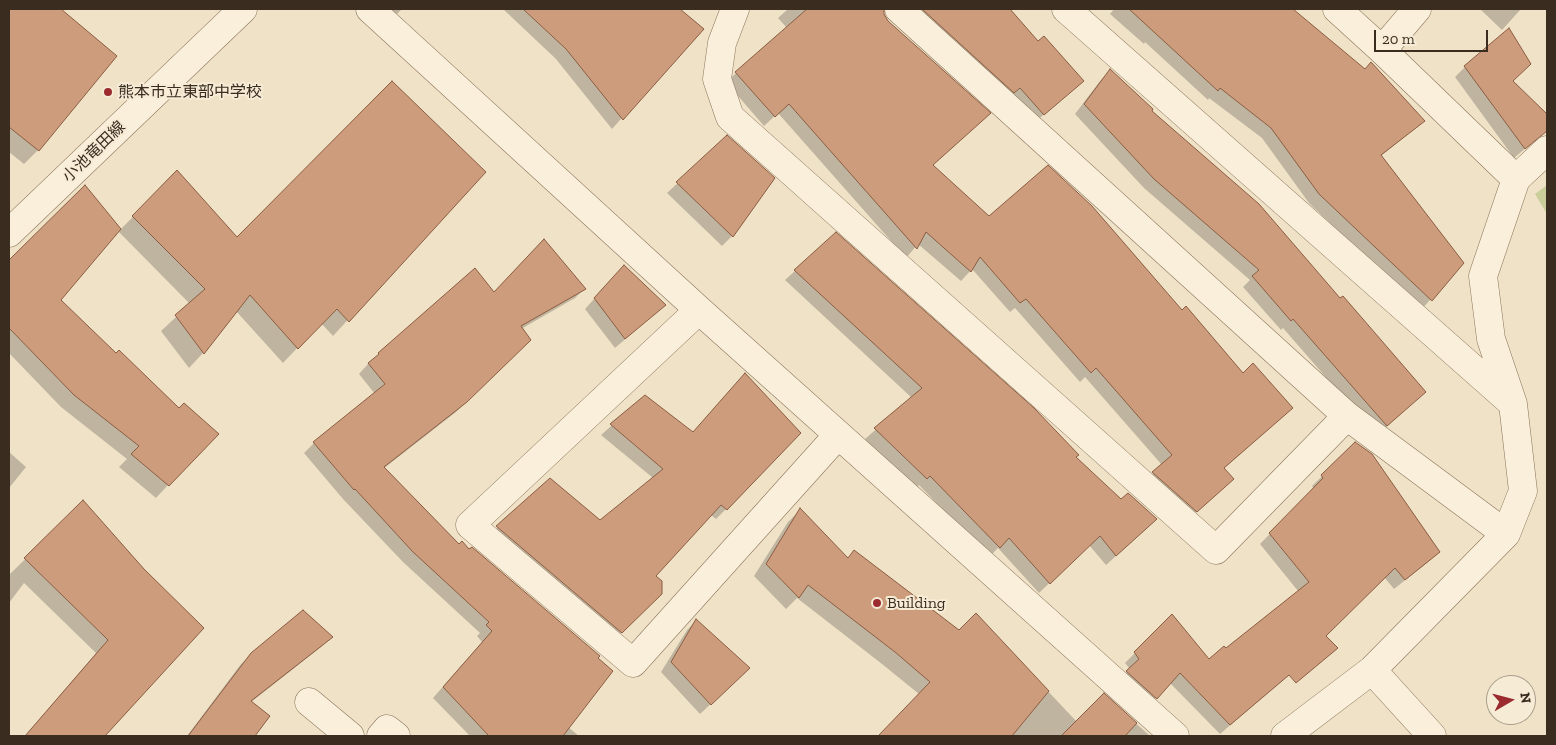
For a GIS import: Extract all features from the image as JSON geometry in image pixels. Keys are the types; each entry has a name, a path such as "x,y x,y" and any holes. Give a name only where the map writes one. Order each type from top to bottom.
{"street":[{"name":"小池竜田線","path":"9,233 243,9"},
{"path":"370,9 699,310 1175,736"},
{"path":"735,9 722,43 717,80 730,117 1216,550 1347,416"},
{"path":"899,9 1347,416 1506,534"},
{"path":"1066,9 1513,404"},
{"path":"1337,9 1516,179"},
{"path":"1382,50 1417,9"},
{"path":"1285,736 1372,670 1506,534 1523,491 1513,404 1491,339 1483,276 1516,179 1547,150"},
{"path":"699,310 470,524 633,663 838,435"},
{"path":"1372,670 1432,736"},
{"path":"309,702 350,736"},
{"path":"381,736 387,729 396,736"}],"green space":[{"path":"1547,185 1547,214 1535,194"}],"building":[{"path":"9,9 61,9 117,56 39,151 9,127"},
{"path":"523,9 680,9 704,29 623,120 566,49"},
{"path":"807,9 884,9 884,14 888,21 991,113 933,165 989,216 1048,165 1092,206 1182,310 1186,306 1243,373 1253,363 1293,408 1224,468 1234,479 1197,512 1152,472 1172,455 1096,368 1091,373 1026,299 1020,303 980,257 971,272 926,232 917,249 789,104 775,117 735,72"},
{"path":"922,9 1010,9 1038,41 1044,36 1084,81 1044,115 1020,88 1014,93"},
{"path":"1129,9 1293,9 1365,69 1371,62 1425,121 1381,155 1464,263 1432,301 1319,194 1271,128 1220,88 1218,91"},
{"path":"1509,28 1531,64 1513,81 1547,114 1547,131 1525,149 1464,66"},
{"path":"1110,69 1153,109 1152,111 1259,204 1340,298 1343,296 1426,392 1387,426 1293,319 1291,321 1252,276 1259,270 1154,179 1084,104"},
{"path":"392,81 486,172 349,322 337,309 298,349 250,295 204,354 175,315 205,289 132,216 177,170 237,237"},
{"path":"727,135 775,178 733,237 676,182"},
{"path":"85,185 121,229 61,300 116,353 119,350 179,408 184,403 219,434 169,486 131,454 139,446 74,395 9,328 9,260"},
{"path":"836,232 1034,408 1079,455 1076,457 1121,499 1128,493 1157,519 1116,556 1100,536 1050,584 1009,538 1000,548 930,476 927,479 874,428 922,388 794,270"},
{"path":"544,239 586,289 521,326 531,340 467,402 384,467 459,544 462,541 469,549 472,547 600,656 598,658 613,671 563,736 489,736 443,687 492,631 486,625 489,622 413,552 354,490 313,442 385,384 368,363 378,353 475,268 494,292"},
{"path":"624,265 666,305 625,339 594,298"},
{"path":"745,373 801,433 727,510 721,505 656,576 662,581 662,594 622,633 496,526 550,478 600,520 663,469 610,424 645,395 693,432"},
{"path":"1355,442 1372,454 1440,552 1405,580 1395,568 1326,636 1338,648 1296,683 1289,675 1230,725 1180,673 1157,699 1126,671 1139,659 1134,652 1172,614 1209,659 1224,646 1226,648 1309,582 1269,533 1323,478 1321,475"},
{"path":"83,500 144,569 204,628 105,736 25,736 108,640 24,558"},
{"path":"800,508 848,558 854,550 959,630 976,613 1049,691 1012,736 878,736 930,682 895,652 808,585 799,598 766,564"},
{"path":"303,610 333,637 251,701 270,716 255,736 188,736 251,653"},
{"path":"696,619 750,668 711,705 671,662"},
{"path":"1104,693 1137,723 1125,736 1061,736"}],"place":[{"name":"熊本市立東部中学校","path":"108,92"},
{"name":"Building","path":"877,603"}]}
